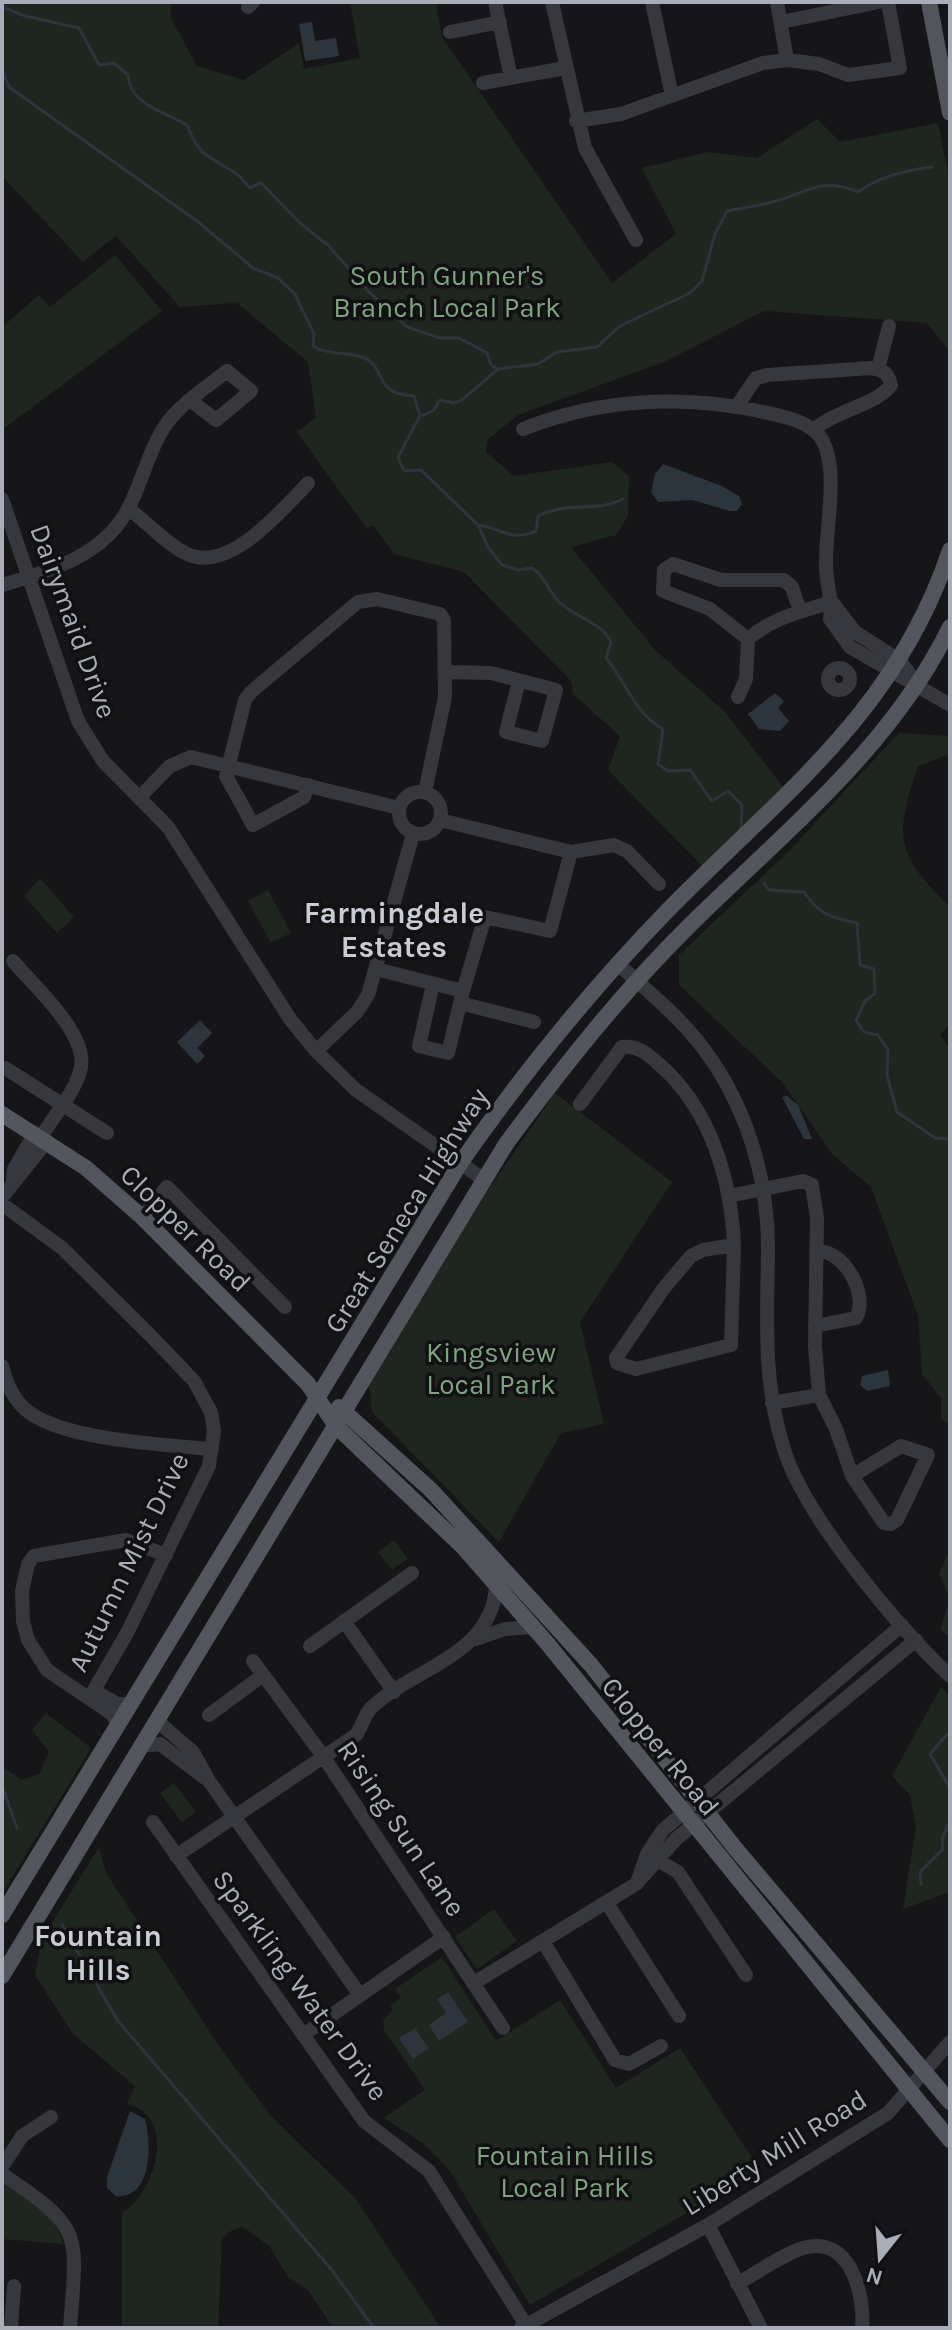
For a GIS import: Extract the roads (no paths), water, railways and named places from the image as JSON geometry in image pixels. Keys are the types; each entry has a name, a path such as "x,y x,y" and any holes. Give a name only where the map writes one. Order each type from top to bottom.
{"main road":[{"path":"929,2 950,113"},
{"name":"Great Seneca Highway","path":"2,1915 461,1162 519,1082 617,963 823,760 858,719 896,667 939,582 950,550"},
{"name":"Great Seneca Highway","path":"2,1976 346,1411 483,1179 565,1064 637,982 844,777 878,738 917,684 950,627"},
{"name":"Clopper Road","path":"2,1114 86,1168 142,1217 320,1397 336,1426 463,1547 533,1627 950,2140"},
{"name":"Clopper Road","path":"320,1397 346,1411 431,1490 591,1665 795,1921 950,2102"}],"street":[{"path":"495,2 511,78"},
{"path":"552,2 576,121 594,170 636,240"},
{"path":"652,2 672,96"},
{"path":"777,2 787,60"},
{"path":"781,22 879,2"},
{"path":"576,121 621,114 763,63 787,60 819,64 848,75 900,68 888,2"},
{"path":"450,32 500,22"},
{"path":"483,83 565,68"},
{"path":"878,369 889,326"},
{"path":"737,406 756,378 768,375 878,369 889,376 891,385 886,392 838,413 814,430"},
{"path":"2,585 59,568 86,553 117,525 129,509 158,436 190,400"},
{"path":"523,429 560,414 676,400 737,406 795,420 814,430 828,456 826,568 832,602 830,619 839,636 896,667 950,705"},
{"path":"129,509 186,554 213,559 271,521 308,483"},
{"name":"Dairymaid Drive","path":"2,499 78,721 103,761 168,827 290,1019 316,1051 356,1090 483,1179"},
{"path":"748,639 710,609 663,591 664,570 673,564 721,580 784,580 792,587 800,611"},
{"path":"308,785 304,797 253,825 226,776 245,700 358,602 377,599 440,614 446,672 445,697 425,792"},
{"path":"748,639 778,617 832,602"},
{"path":"738,697 746,679 748,639"},
{"path":"846,669 864,650"},
{"path":"446,672 491,673 556,690 542,741 506,732 519,681"},
{"path":"139,798 181,759 191,757 399,808"},
{"path":"425,792 439,803 440,820 431,833 413,834 401,825 399,808 409,794 425,792"},
{"path":"440,820 571,852 614,845 627,851 659,884"},
{"path":"316,1051 357,1012 376,969 413,834"},
{"path":"433,984 419,1046 448,1053 485,917 550,931 571,852"},
{"path":"2,1197 13,1180 14,1169 41,1137 81,1069 81,1050 75,1034 13,961"},
{"path":"617,963 680,1022 710,1057 744,1121 765,1188 765,1332 772,1403 784,1450 826,1530 902,1625 950,1676"},
{"path":"376,969 433,984 534,1022"},
{"path":"580,1104 622,1047 632,1046 647,1054 688,1095 706,1125 729,1196 734,1245 731,1345 636,1369 617,1363 616,1358 681,1266 703,1250 734,1245"},
{"path":"5,1068 107,1133"},
{"path":"729,1196 809,1181 817,1218 815,1326 819,1395 836,1429 852,1476 884,1523 891,1524 897,1520 928,1455 901,1446 852,1476"},
{"path":"142,1217 167,1187 285,1307"},
{"name":"Autumn Mist Drive","path":"2,1204 62,1248 187,1373 203,1394 211,1412 212,1449 203,1479 90,1697"},
{"path":"815,1326 856,1318 859,1310 851,1272 835,1255 816,1251"},
{"path":"2,1366 13,1396 40,1419 133,1442 212,1449"},
{"path":"772,1403 819,1395"},
{"path":"115,1730 117,1723 112,1714 47,1670 28,1640 23,1621 22,1591 30,1559 118,1540 134,1542 166,1555"},
{"path":"310,1646 412,1573"},
{"path":"176,1856 356,1735 371,1709 468,1642 487,1626 494,1608 496,1587"},
{"path":"344,1621 394,1692"},
{"path":"704,1806 902,1625"},
{"path":"468,1642 505,1629 533,1627"},
{"path":"474,1983 636,1884 653,1857 655,1840 688,1819 916,1640"},
{"name":"Rising Sun Lane","path":"253,1661 323,1756 503,2028"},
{"path":"209,1715 263,1675"},
{"path":"90,1697 100,1694 118,1704 130,1704"},
{"path":"156,1720 193,1752 209,1781 360,1995"},
{"path":"141,1746 160,1744 209,1781"},
{"name":"Sparkling Water Drive","path":"153,1822 364,2121 429,2171 524,2327"},
{"path":"653,1857 678,1872 746,1975"},
{"path":"607,1903 679,2016"},
{"path":"303,2035 444,1937"},
{"path":"544,1943 615,2060 629,2064 661,2046"},
{"name":"Liberty Mill Road","path":"524,2327 708,2225 888,2113 950,2042"},
{"path":"2,2167 22,2136 51,2117"},
{"path":"2,2174 58,2214 67,2225 74,2258 70,2328"},
{"path":"708,2225 761,2328"},
{"path":"737,2284 804,2248 825,2247 844,2258 859,2283 864,2306 862,2328"},
{"path":"11,2328 14,2286"}],"waterway":[{"path":"2,7 25,16 79,28 99,65 114,63 128,75 130,85 142,101 187,125 201,151 237,174 250,188 261,183 301,224 328,245 369,292 407,327 440,338 459,338 487,353 491,365 498,369 538,364 557,352 597,347 620,326 690,293 702,281 715,234 727,211 772,202 823,186 858,192 893,175 932,167"},
{"path":"2,70 9,87 197,221 253,268 278,278 295,294 314,334 313,346 324,351 362,357 370,361 391,390 414,396 420,416 398,457 404,471 421,470 478,525 488,547 502,565 518,570 532,568 560,603 607,635 611,642 606,658 638,707 663,729 658,764 668,771 690,770 712,801 728,791 742,805 741,829"},
{"path":"421,416 434,410 440,400 454,403 463,399 498,369"},
{"path":"479,525 514,535 528,534 536,531 538,516 559,509 602,505 623,499"},
{"path":"764,883 769,890 804,892 826,914 857,923 860,965 874,969 875,993 865,1001 856,1020 864,1032 878,1035 888,1050 887,1075 897,1112 935,1138 950,1139"},
{"path":"950,1731 930,1754 950,1788"},
{"path":"2,1786 17,1828"},
{"path":"921,1884 920,1872 943,1849 942,1839 950,1820"},
{"path":"62,1925 118,2021 331,2269 374,2328"}],"district":[{"name":"Farmingdale Estates","path":"394,930"},
{"name":"Fountain Hills","path":"98,1953"}],"park label":[{"name":"South Gunner's Branch Local Park","path":"447,291"},
{"name":"Kingsview Local Park","path":"491,1368"},
{"name":"Fountain Hills Local Park","path":"565,2171"}]}
